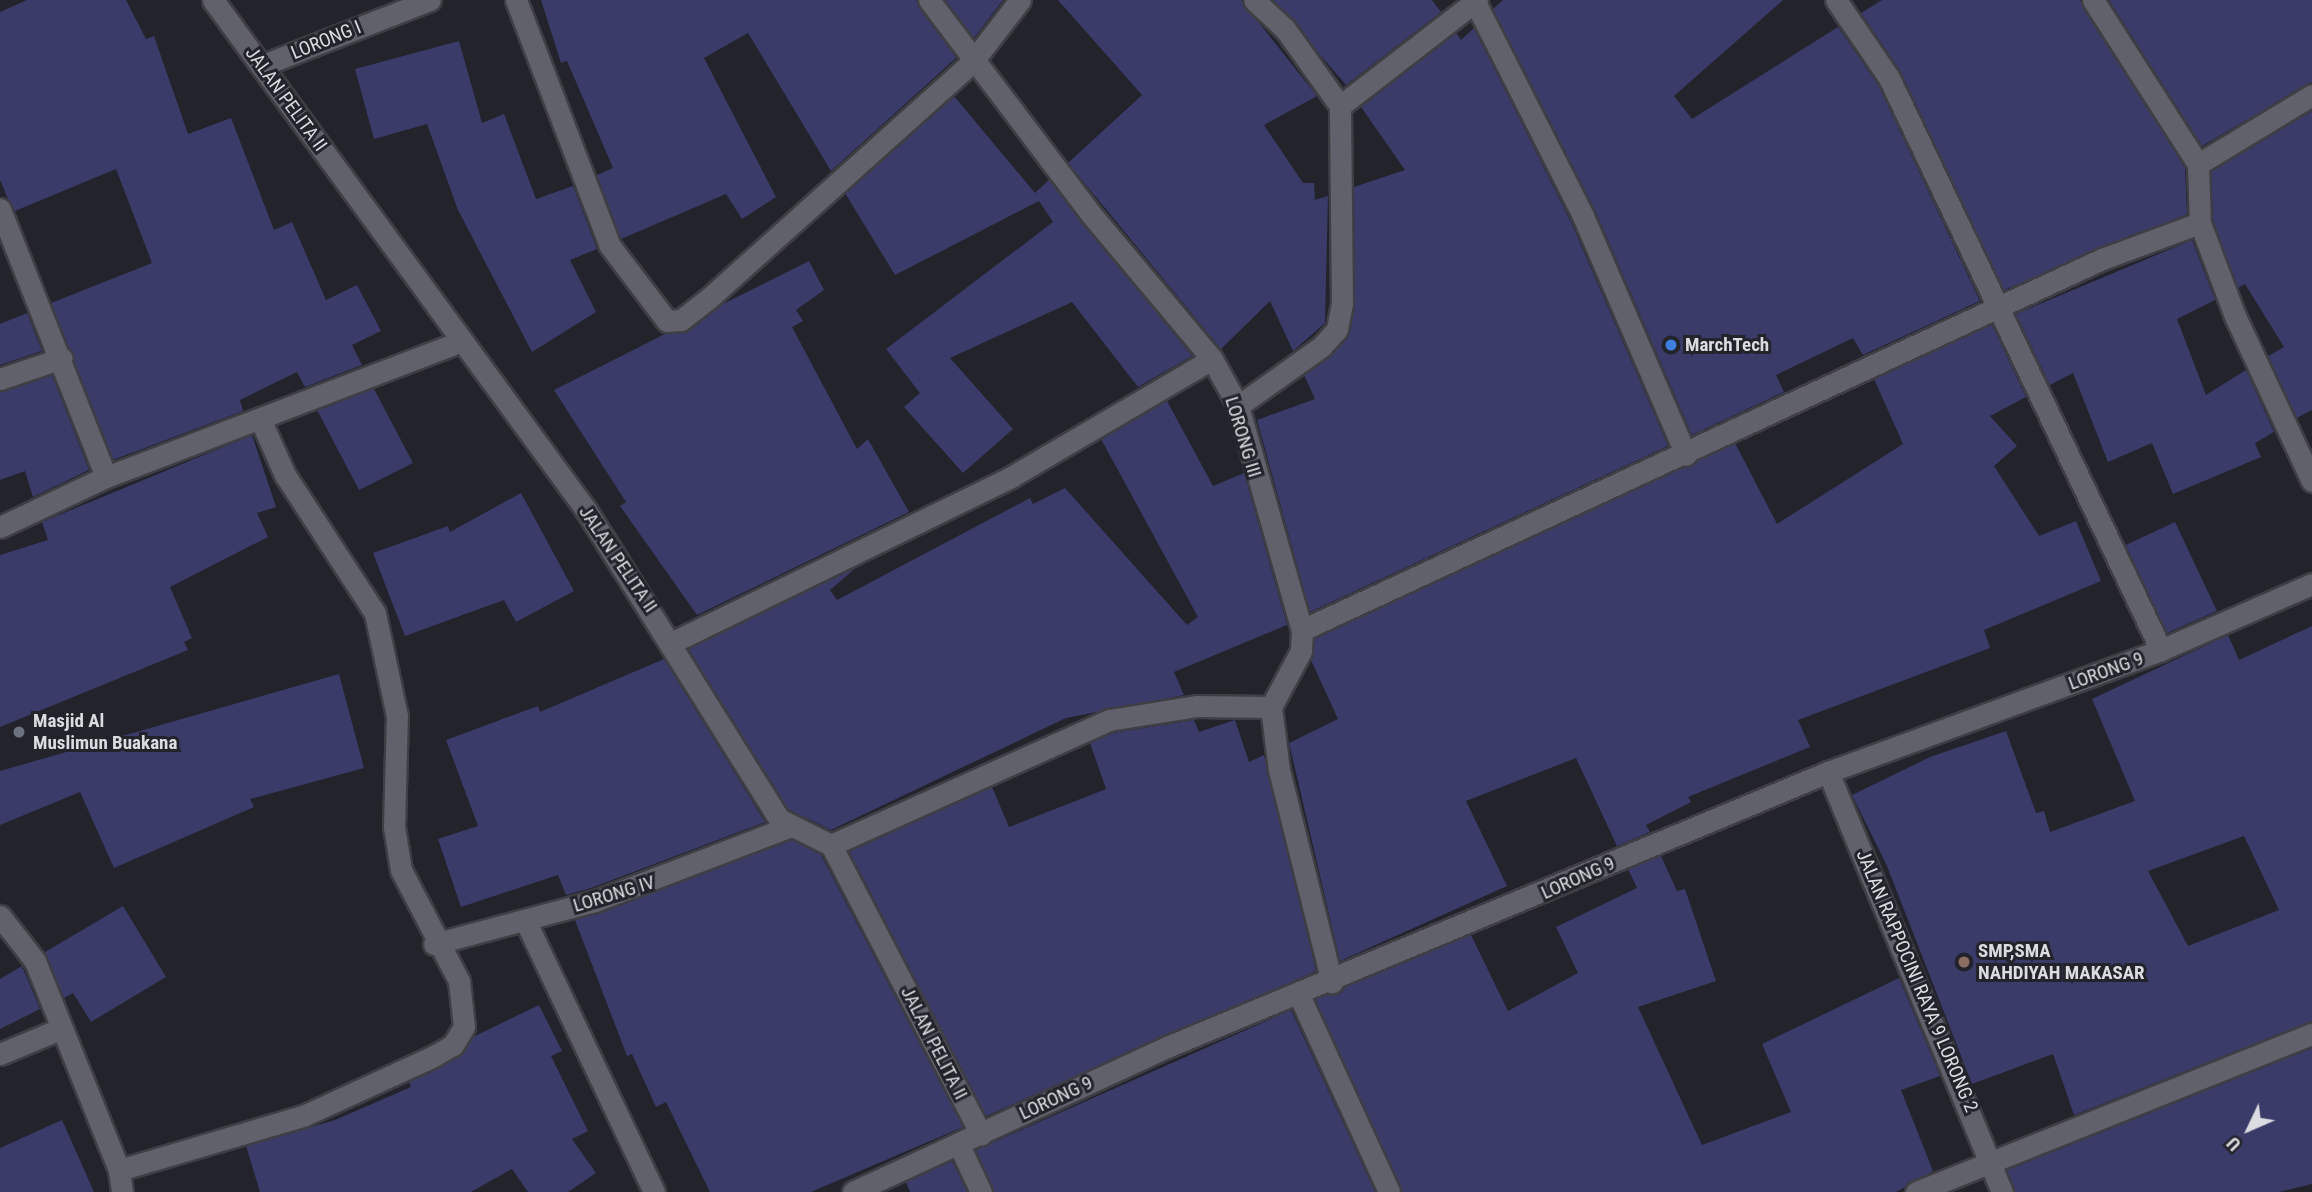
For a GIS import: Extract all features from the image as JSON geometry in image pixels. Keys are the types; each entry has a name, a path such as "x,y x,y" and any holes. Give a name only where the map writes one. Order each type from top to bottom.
{"street":[{"name":"JALAN PELITA II","path":"214,0 460,342 586,510 673,642 759,791 789,827 831,845 981,1134"},
{"name":"LORONG I","path":"263,65 430,0"},
{"path":"516,0 610,246 653,311 667,321 681,320 707,300 973,61 1020,0"},
{"name":"LORONG III","path":"929,0 973,61 1212,359 1238,406 1302,630 1301,651 1271,707"},
{"path":"1238,406 1337,329 1342,304 1340,106 1285,29 1254,0"},
{"path":"1836,0 1889,78 2161,650"},
{"path":"2093,0 2198,164 2200,223 2235,316 2312,481"},
{"path":"1340,106 1476,1 1583,216 1686,456"},
{"path":"2198,164 2309,103"},
{"path":"0,209 62,358 106,477"},
{"path":"1302,630 1563,506 1686,456 2143,242 2200,223"},
{"path":"0,527 106,477 261,421 460,342"},
{"path":"0,379 62,358"},
{"path":"673,642 1011,477 1212,359"},
{"path":"119,1170 303,1116 453,1045 467,1010 459,981 434,944 401,870 394,827 397,716 375,613 291,485 261,421"},
{"name":"LORONG 9","path":"853,1192 1167,1046 1332,982 1828,772 2161,650 2312,584"},
{"path":"831,845 1109,720 1196,706 1271,707 1279,770 1332,982"},
{"name":"JALAN RAPPOCINI RAYA 9 LORONG 2","path":"1828,772 2002,1192"},
{"name":"LORONG IV","path":"434,944 674,875 789,827"},
{"path":"0,916 35,961 60,1029 119,1170 122,1192"},
{"path":"524,920 654,1192"},
{"path":"1299,995 1389,1192"},
{"path":"0,1054 60,1029"},
{"path":"1916,1192 1990,1158 2312,1034"},
{"path":"959,1145 981,1192"}],"building":[{"path":"27,0 126,0 146,39 154,36 188,134 231,118 274,230 292,222 326,300 357,285 381,331 352,345 362,365 305,387 297,372 240,400 243,411 113,460 51,303 152,263 116,169 15,211 8,199 0,180 0,12"},
{"path":"541,0 916,0 956,58 831,171 748,33 704,58 776,197 742,219 726,194 621,239 597,175 613,168 567,61 561,63"},
{"path":"945,0 1003,0 974,38"},
{"path":"1058,0 1241,0 1317,96 1264,125 1303,183 1314,183 1315,200 1328,196 1325,323 1293,351 1270,301 1221,349 1068,163 1142,95"},
{"path":"1273,0 1432,0 1441,12 1346,85"},
{"path":"1503,0 1783,0 1674,96 1692,119 1838,27 1878,85 1980,301 1863,355 1853,338 1776,375 1784,392 1692,435 1595,210 1493,9"},
{"path":"1882,0 2080,0 2185,168 2187,214 2004,290 1901,72 1861,13"},
{"path":"2109,0 2312,0 2312,82 2202,146"},
{"path":"1474,28 1571,222 1668,446 1310,612 1257,420 1315,399 1304,375 1347,338 1355,307 1354,187 1405,170 1361,107 1456,33 1461,40"},
{"path":"459,41 482,123 504,114 536,199 573,186 597,249 570,260 596,312 532,352 458,210 427,124 374,139 355,69"},
{"path":"954,96 1035,193 1049,180 1192,356 1138,387 1072,302 950,358 1013,429 963,473 904,407 920,393 886,349 1053,222 1039,201 895,275 845,193"},
{"path":"2312,110 2312,410 2297,418 2268,356 2284,347 2245,284 2238,288 2213,220 2211,171"},
{"path":"2192,240 2215,300 2177,319 2206,395 2246,370 2274,432 2255,443 2261,457 2173,494 2152,443 2108,462 2073,373 2050,385 2016,314"},
{"path":"809,261 824,290 796,310 803,321 792,327 857,449 868,439 909,512 697,615 620,506 626,502 554,390 665,334 688,331 721,305"},
{"path":"27,313 42,351 0,365 0,324"},
{"path":"1992,325 2026,397 1990,416 2017,446 1994,466 2039,536 2076,521 2101,581 1984,630 1990,648 1798,720 1810,747 1688,797 1691,802 1646,825 1650,832 1617,846 1576,758 1466,801 1507,886 1340,961 1289,743 1338,719 1311,660 1315,639 1735,443 1777,524 1903,444 1874,379"},
{"path":"52,375 89,470 33,497 25,471 0,480 0,392"},
{"path":"374,389 413,463 359,490 317,410"},
{"path":"1167,401 1213,486 1244,473 1287,625 1174,672 1184,695 1066,718 831,830 788,809 688,649 857,567 830,590 837,600 1030,498 1033,504 1065,488 1187,625 1198,617 1101,439"},
{"path":"252,435 276,507 257,513 268,537 170,587 192,638 184,642 188,650 0,727 0,555 48,540 42,522"},
{"path":"521,493 574,591 516,622 504,600 405,636 373,553 448,526 450,532"},
{"path":"2175,522 2217,611 2167,633 2126,545"},
{"path":"2312,626 2312,1021 2074,1115 2053,1054 1972,1084 1887,866 1852,795 1930,757 2006,731 2036,813 2044,811 2050,832 2135,801 2092,699 2228,635 2239,660","holes":["2244,836 2279,910 2188,946 2148,871"]},
{"path":"664,659 765,822 566,895 558,875 461,907 438,839 478,826 446,740 538,706 540,712"},
{"path":"339,674 364,768 250,799 254,807 114,868 80,792 0,825 0,771"},
{"path":"1194,720 1199,732 1235,720 1249,762 1264,755 1316,971 986,1116 849,851 992,787 1009,827 1106,789 1090,743 1113,733"},
{"path":"792,840 821,855 963,1127 811,1192 710,1192 666,1102 656,1107 632,1054 627,1056 575,920"},
{"path":"1661,856 1677,891 1685,889 1716,981 1638,1007 1702,1145 1791,1112 1762,1044 1899,978 1940,1076 1901,1090 1933,1171 1896,1192 1402,1192 1315,999 1471,935 1508,1011 1578,973 1556,927 1637,888 1628,869"},
{"path":"123,906 166,977 91,1022 73,993 64,998 45,952"},
{"path":"22,966 40,1009 0,1029 0,979"},
{"path":"539,1005 562,1051 551,1056 588,1131 572,1139 596,1173 568,1192 528,1192 512,1169 471,1192 260,1192 246,1146 335,1120 411,1087 409,1082 460,1056 473,1037"},
{"path":"1291,1010 1375,1192 994,1192 976,1150"},
{"path":"2312,1048 2312,1184 2279,1192 2015,1192 2007,1170"},
{"path":"62,1120 94,1192 0,1192 0,1148"},
{"path":"952,1161 967,1192 910,1192 906,1182"}],"place":[{"name":"MarchTech","path":"1671,345"},
{"name":"Masjid Al Muslimun Buakana","path":"19,732"},
{"name":"SMP,SMA NAHDIYAH MAKASAR","path":"1964,962"}]}
